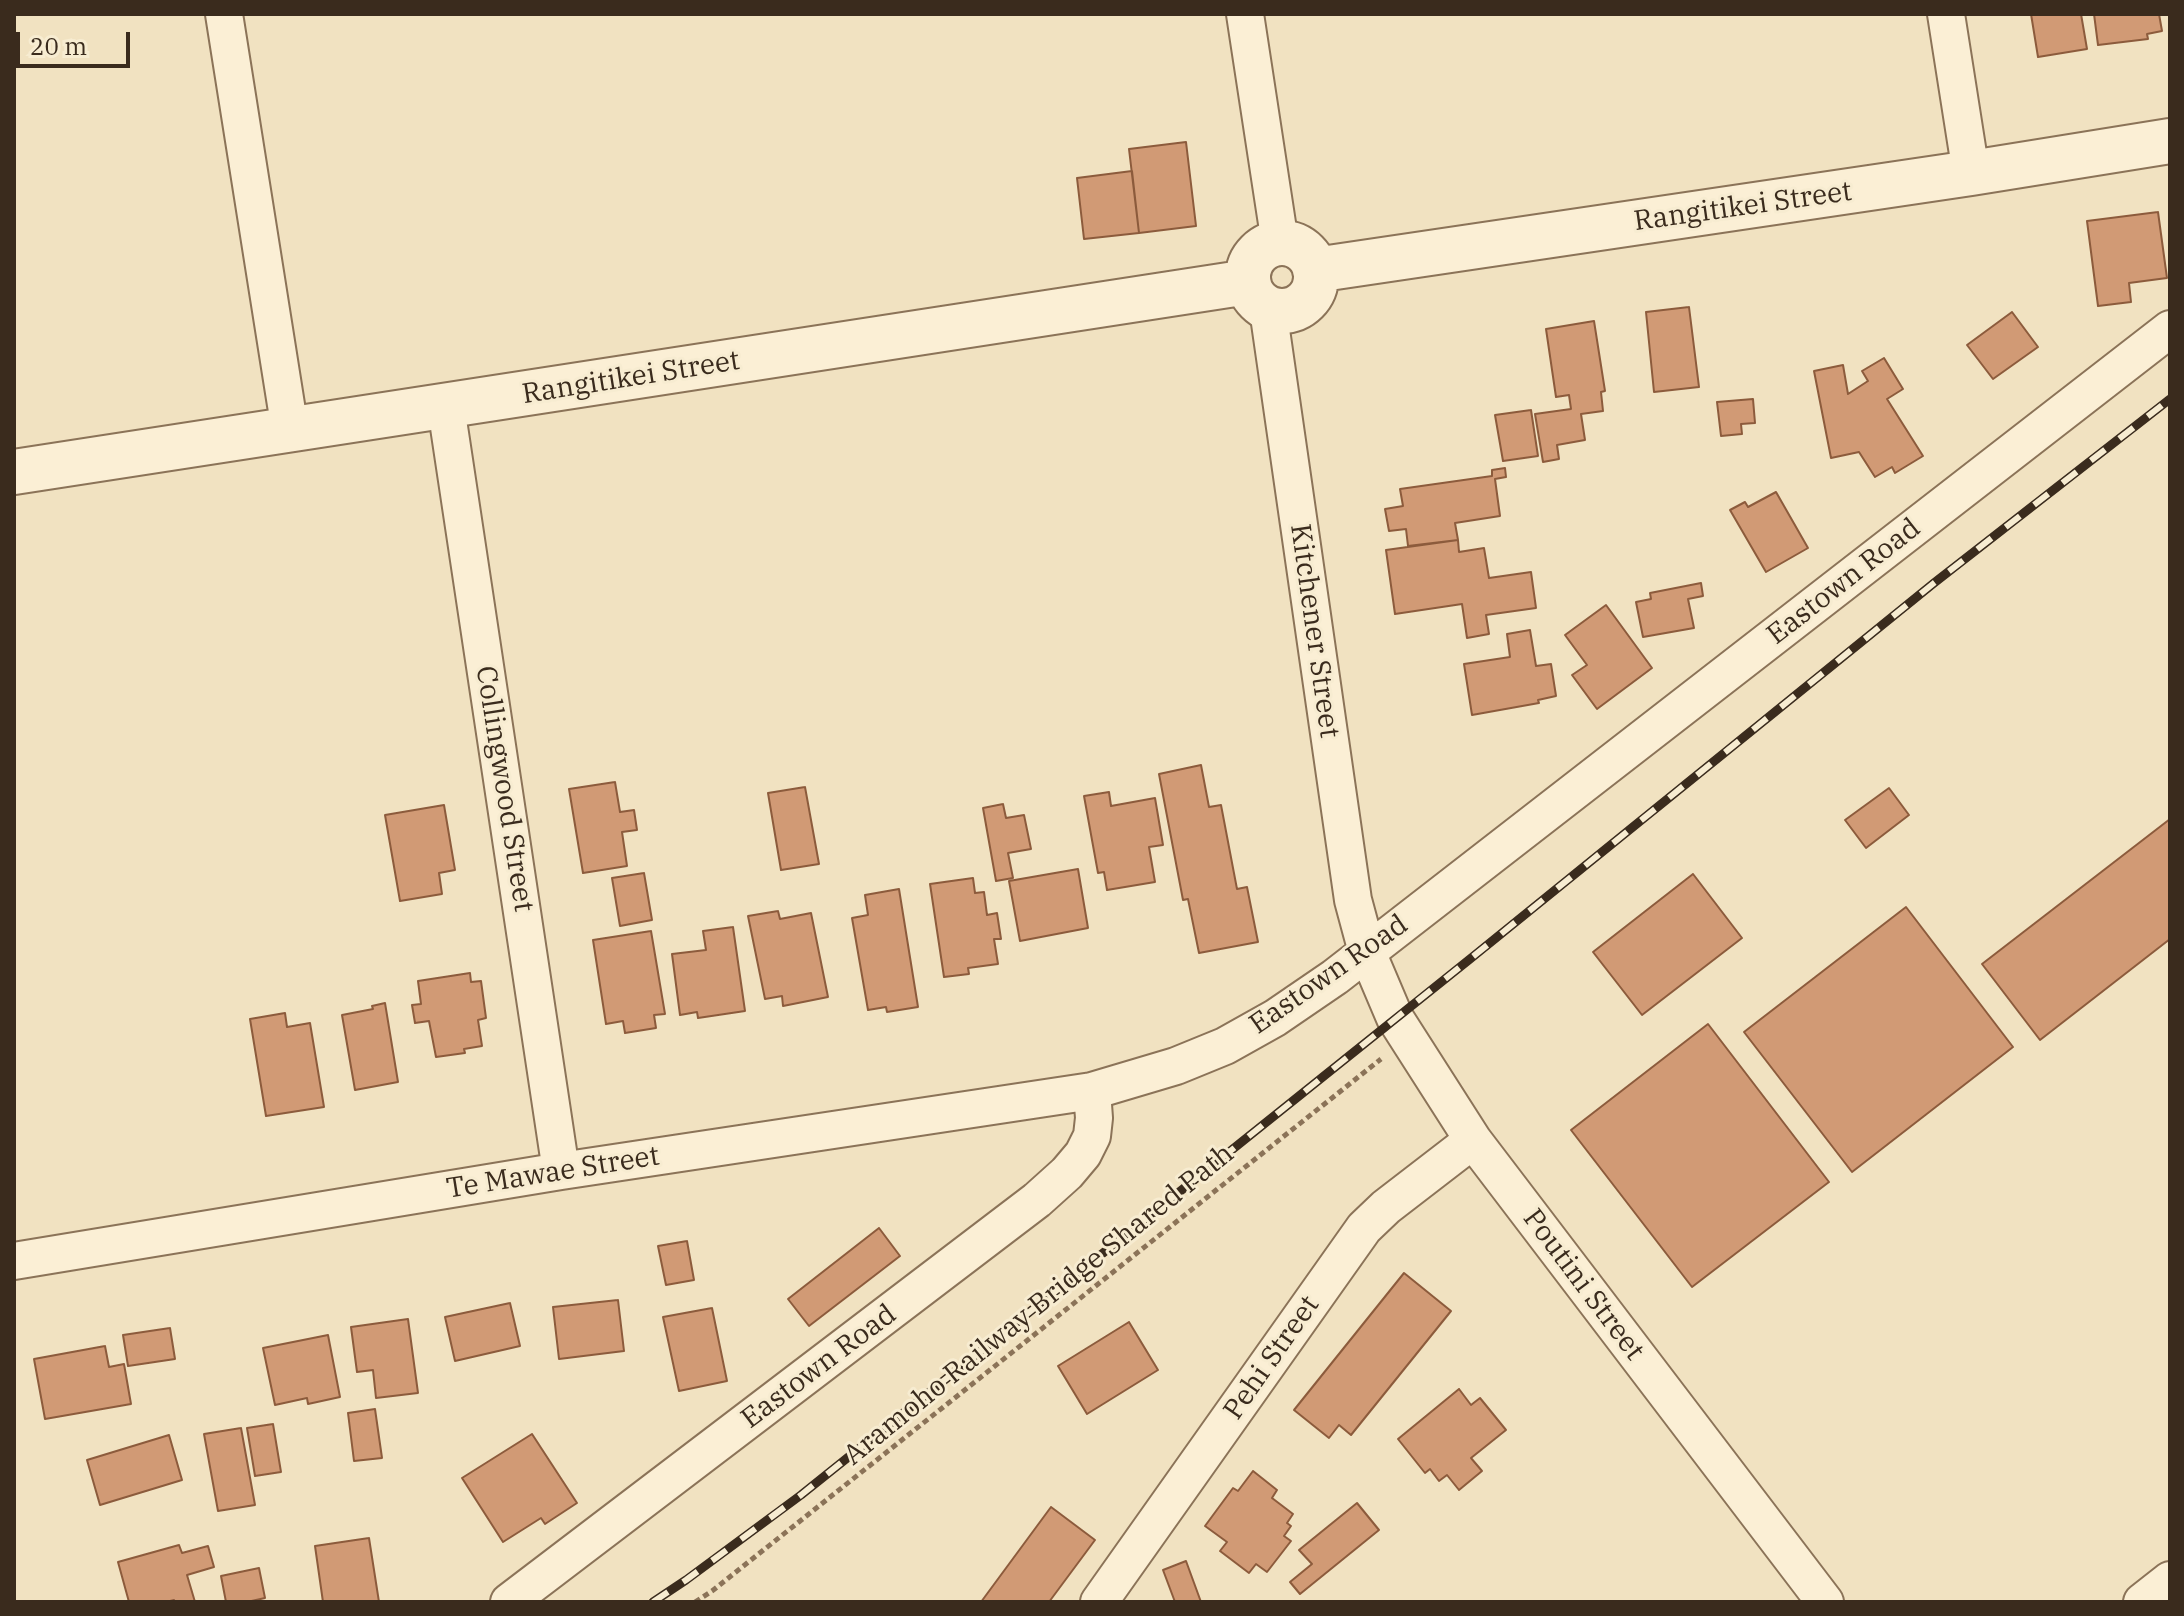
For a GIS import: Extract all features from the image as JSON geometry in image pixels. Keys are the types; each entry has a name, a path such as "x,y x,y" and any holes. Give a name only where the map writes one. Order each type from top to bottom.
{"street":[{"path":"224,14 290,430"},
{"path":"1245,14 1280,243"},
{"path":"1946,14 1971,173"},
{"name":"Rangitikei Street","path":"1315,270 2170,141"},
{"path":"1280,243 1303,250 1311,260 1316,282 1313,293 1305,302 1285,311 1258,296 1249,271 1259,251 1280,243"},
{"name":"Rangitikei Street","path":"14,472 446,407 1258,296"},
{"name":"Kitchener Street","path":"1258,296 1353,900 1367,952"},
{"name":"Eastown Road","path":"509,1602 1037,1200 1083,1154 1092,1136 1092,1091 1176,1066 1225,1046 1275,1018 1367,952 2170,329"},
{"name":"Collingwood Street","path":"446,407 561,1171"},
{"name":"Poutini Street","path":"1367,952 1395,1018 1473,1140 1825,1602"},
{"name":"Te Mawae Street","path":"14,1261 561,1171 1092,1091"},
{"name":"Pehi Street","path":"1099,1602 1364,1228 1386,1207 1473,1140"},
{"path":"2142,1602 2170,1580"}],"path":[{"name":"Aramoho Railway Bridge Shared Path","path":"695,1602 1407,1038"}],"building":[{"path":"2031,14 2081,14 2087,49 2038,57"},
{"path":"2094,14 2159,14 2162,31 2147,34 2148,39 2098,45"},
{"path":"1186,142 1196,226 1139,233 1129,149"},
{"path":"1132,171 1139,233 1084,239 1077,178"},
{"path":"2158,212 2167,278 2129,283 2131,302 2098,306 2087,221"},
{"path":"1689,307 1699,387 1654,392 1646,312"},
{"path":"2012,312 2038,347 1993,379 1967,345"},
{"path":"1594,321 1605,391 1601,392 1603,411 1581,414 1585,440 1557,445 1559,459 1543,462 1535,414 1571,409 1569,395 1556,397 1546,329"},
{"path":"1884,358 1903,389 1887,399 1923,456 1895,473 1892,467 1875,477 1859,452 1831,458 1814,371 1843,365 1848,394 1868,381 1862,371"},
{"path":"1753,399 1755,423 1741,424 1742,434 1721,436 1717,402"},
{"path":"1531,410 1538,456 1503,461 1495,415"},
{"path":"1505,468 1506,477 1495,479 1500,516 1455,523 1458,540 1408,546 1406,529 1389,531 1385,509 1403,506 1400,489 1492,476 1492,470"},
{"path":"1776,492 1808,548 1766,572 1730,510 1745,502 1748,507"},
{"path":"1458,540 1459,552 1484,548 1489,578 1531,572 1536,608 1486,615 1489,634 1467,638 1462,604 1395,614 1386,550"},
{"path":"1701,583 1703,596 1688,599 1694,628 1643,637 1636,602 1651,599 1650,593"},
{"path":"1606,605 1652,668 1597,709 1572,675 1587,665 1565,635"},
{"path":"1530,630 1536,666 1551,664 1556,696 1538,700 1539,703 1472,715 1464,664 1510,657 1507,634"},
{"path":"1201,765 1209,807 1221,805 1237,889 1247,887 1258,942 1199,953 1188,899 1183,900 1159,774"},
{"path":"615,782 620,812 634,810 637,830 622,832 627,866 583,873 569,789"},
{"path":"805,787 819,864 781,870 768,793"},
{"path":"1889,788 1909,815 1866,848 1845,820"},
{"path":"1109,792 1111,806 1155,798 1163,845 1149,847 1155,882 1107,890 1104,872 1098,873 1084,796"},
{"path":"1003,804 1006,818 1024,815 1031,849 1008,853 1013,878 996,881 983,808"},
{"path":"444,805 455,870 439,873 442,894 400,901 385,815"},
{"path":"2170,819 2170,939 2040,1040 1982,964"},
{"path":"1078,869 1088,928 1020,941 1009,881"},
{"path":"644,873 652,920 620,926 612,878"},
{"path":"1693,874 1742,938 1642,1015 1593,952"},
{"path":"973,878 975,893 984,892 987,915 997,913 1001,939 994,939 998,964 968,968 969,974 944,977 930,884"},
{"path":"899,889 918,1007 887,1012 886,1007 868,1010 852,918 868,915 865,895"},
{"path":"1906,907 2013,1047 1852,1172 1744,1032"},
{"path":"778,911 780,919 811,913 828,997 783,1006 782,996 765,999 748,916"},
{"path":"733,927 745,1011 698,1018 697,1012 680,1015 672,954 706,950 703,931"},
{"path":"651,931 665,1014 654,1015 656,1028 625,1033 623,1021 606,1024 593,940"},
{"path":"470,973 471,982 481,981 486,1018 478,1020 482,1046 464,1049 465,1053 436,1057 429,1021 415,1023 412,1005 421,1004 418,981"},
{"path":"385,1003 398,1082 355,1090 342,1015 373,1009 372,1006"},
{"path":"285,1013 287,1027 310,1023 324,1107 266,1116 250,1019"},
{"path":"1708,1024 1829,1182 1692,1287 1571,1130"},
{"path":"879,1228 900,1256 809,1326 788,1299"},
{"path":"687,1241 694,1280 666,1285 658,1246"},
{"path":"1404,1273 1451,1311 1351,1435 1339,1425 1329,1438 1294,1410"},
{"path":"618,1300 624,1351 559,1359 553,1307"},
{"path":"510,1303 520,1346 455,1361 445,1317"},
{"path":"712,1308 727,1381 679,1391 663,1317"},
{"path":"408,1319 418,1393 376,1398 373,1370 357,1372 351,1327"},
{"path":"1129,1322 1158,1370 1087,1414 1058,1366"},
{"path":"170,1328 175,1359 128,1366 123,1335"},
{"path":"328,1335 340,1397 308,1404 307,1398 275,1405 263,1348"},
{"path":"105,1346 109,1367 124,1364 131,1404 45,1419 34,1359"},
{"path":"1459,1389 1471,1405 1480,1398 1506,1430 1471,1458 1482,1471 1459,1490 1447,1475 1439,1481 1430,1469 1425,1473 1398,1439"},
{"path":"375,1409 382,1458 354,1461 348,1413"},
{"path":"273,1424 281,1472 255,1476 247,1428"},
{"path":"241,1428 255,1505 218,1511 204,1434"},
{"path":"532,1434 577,1503 545,1524 541,1518 503,1542 462,1478"},
{"path":"169,1435 182,1480 100,1505 87,1460"},
{"path":"1253,1471 1277,1490 1272,1498 1293,1514 1287,1523 1291,1526 1284,1536 1291,1541 1267,1572 1256,1564 1249,1573 1220,1551 1227,1542 1205,1526 1233,1488 1238,1491"},
{"path":"1357,1503 1379,1530 1300,1594 1290,1582 1312,1564 1299,1550"},
{"path":"1051,1507 1095,1540 1049,1602 981,1602"},
{"path":"369,1538 379,1602 323,1602 315,1546"},
{"path":"179,1545 182,1553 208,1546 214,1567 187,1575 195,1602 129,1602 118,1562"},
{"path":"1186,1561 1201,1602 1175,1602 1163,1570"},
{"path":"259,1568 265,1598 226,1602 221,1576"}],"railway":[{"path":"653,1602 801,1495 1934,583 2170,399"}]}
